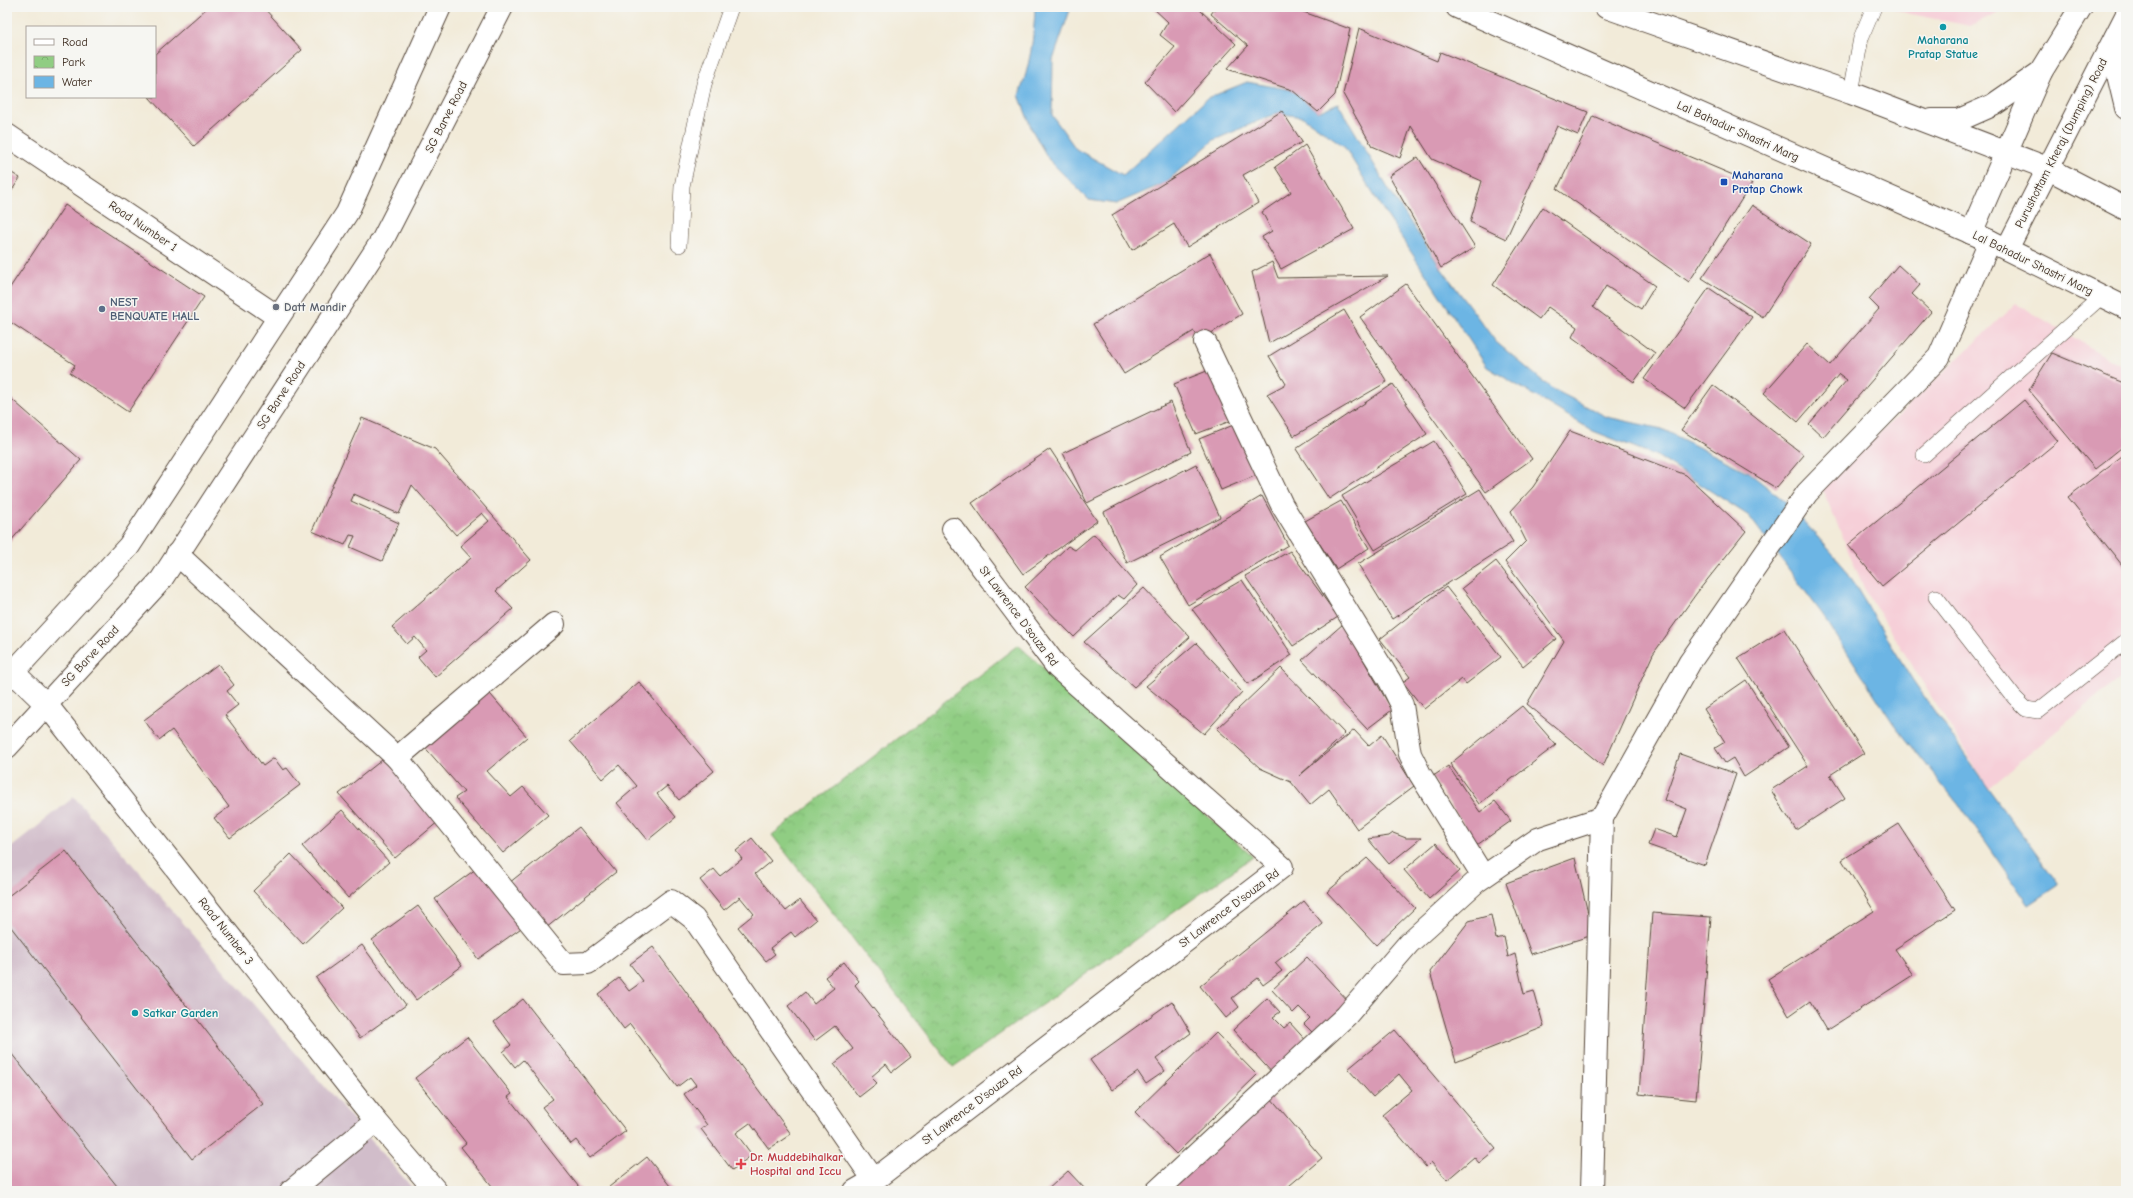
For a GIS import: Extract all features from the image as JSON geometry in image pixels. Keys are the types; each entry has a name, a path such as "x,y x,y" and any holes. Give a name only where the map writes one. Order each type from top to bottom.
{"street":[{"path":"10,675 129,546 347,213 440,7"},
{"name":"SG Barve Road","path":"7,747 161,580 383,238 502,7"},
{"name":"Lal Bahadur Shastri Marg","path":"1457,7 1989,241 2126,308"},
{"path":"1606,7 1851,93 2006,152 2047,168 2126,209"},
{"path":"1592,1191 1602,818 1690,662 1807,493 1939,357 1989,241 2006,152 2042,72 2081,7"},
{"name":"Purushottam Kheraj (Dumping) Road","path":"1989,241 2047,168 2126,16"},
{"path":"2116,36 2118,75 2126,108"},
{"path":"1919,119 1959,120 1993,105 2042,72"},
{"name":"Road Number 1","path":"7,135 278,317"},
{"path":"1205,342 1282,505 1390,681 1402,705 1410,754 1420,774 1483,876"},
{"name":"St Lawrence D'souza Rd","path":"865,1185 1282,867 1057,667 954,529"},
{"path":"177,554 397,758 564,964 588,963 671,901 694,919 865,1185"},
{"path":"397,758 554,624"},
{"name":"Road Number 3","path":"10,675 46,704 376,1121 436,1191"},
{"path":"1157,1191 1346,1016 1409,943 1483,876 1538,839 1602,818"},
{"path":"291,1191 376,1121"}],"lane":[{"path":"679,245 682,186 704,84 730,7"},
{"path":"1851,93 1861,38 1874,7"},
{"path":"1924,455 2102,296"},
{"path":"1936,598 2014,697 2026,709 2038,711 2126,642"}],"shaded area":[{"path":"1890,7 2009,7 1970,26 1906,13"},
{"path":"2016,303 2126,369 2126,673 1988,788 1864,588 1822,488"},
{"path":"74,797 415,1191 7,1191 7,851"}],"green space":[{"path":"1018,645 1253,857 953,1067 772,835"}],"water":[{"path":"1035,7 1071,7 1053,60 1052,115 1076,149 1123,175 1208,98 1247,82 1292,90 1318,112 1338,103 1389,190 1441,268 1496,342 1551,388 1607,417 1662,429 1748,472 1786,502 1842,564 1912,679 1988,788 2059,885 2029,905 1962,809 1893,723 1823,615 1749,516 1657,456 1593,431 1487,367 1380,205 1344,146 1303,117 1277,113 1214,140 1165,183 1116,204 1089,200 1049,160 1032,130 1019,95 1031,52"}],"building":[{"path":"208,7 263,7 302,50 194,146 150,98 156,98 156,53"},
{"path":"1152,7 1202,7 1200,10 1236,44 1174,112 1145,82 1175,47 1160,35 1168,22"},
{"path":"1216,7 1290,7 1350,29 1335,95 1318,112 1292,90 1227,69 1248,46 1211,14"},
{"path":"1359,28 1437,61 1440,52 1588,112 1578,135 1557,126 1506,239 1470,222 1482,181 1432,159 1411,126 1400,158 1372,146 1343,94"},
{"path":"1282,111 1302,142 1243,175 1258,203 1187,247 1174,224 1132,250 1112,215"},
{"path":"1593,116 1752,183 1689,282 1557,189"},
{"path":"1305,145 1354,229 1281,269 1262,237 1272,231 1262,212 1291,192 1275,167"},
{"path":"1418,157 1475,247 1441,268 1389,176"},
{"path":"7,170 20,178 7,198"},
{"name":"NEST BENQUATE HALL","path":"65,205 204,297 128,412 70,373 75,365 7,320 7,292"},
{"path":"1752,205 1811,244 1763,317 1702,278"},
{"path":"1543,207 1655,286 1641,309 1606,286 1593,307 1655,353 1634,382 1572,337 1577,327 1548,307 1539,319 1493,285"},
{"path":"1210,253 1242,314 1200,340 1194,331 1124,374 1093,324"},
{"path":"1272,262 1278,278 1388,276 1269,343 1252,272"},
{"path":"1898,265 1920,285 1912,294 1931,312 1823,437 1809,424 1847,380 1839,374 1798,422 1764,393 1807,344 1830,365 1879,309 1869,299"},
{"path":"1406,284 1532,459 1486,492 1360,317"},
{"path":"1709,288 1752,317 1685,408 1644,379"},
{"path":"1344,310 1387,382 1294,436 1267,394 1286,384 1269,356"},
{"path":"2052,353 2126,384 2126,444 2095,469 2029,390"},
{"path":"1212,369 1233,420 1196,434 1174,384"},
{"path":"1393,384 1427,434 1329,499 1296,449"},
{"path":"1713,385 1804,455 1776,488 1681,430"},
{"path":"7,395 81,460 9,543 7,541"},
{"path":"2024,400 2058,441 1882,586 1848,545"},
{"path":"1171,402 1191,452 1087,503 1063,453"},
{"path":"362,418 435,449 531,560 496,591 513,609 435,677 418,657 426,650 415,637 407,644 392,627 471,558 460,546 489,521 482,513 456,535 412,485 399,514 354,494 351,501 399,523 382,561 350,547 355,536 350,535 345,545 312,531"},
{"path":"1236,424 1257,475 1221,490 1199,439"},
{"path":"1570,431 1686,475 1746,531 1696,594 1653,654 1603,766 1527,704 1564,641 1505,562 1526,541 1511,511 1533,487"},
{"path":"1434,441 1467,494 1375,550 1342,496"},
{"path":"1050,449 1097,521 1023,574 972,503"},
{"path":"2126,453 2126,570 2068,497"},
{"path":"1196,464 1220,517 1127,563 1104,512"},
{"path":"1480,489 1513,542 1392,619 1358,564"},
{"path":"1262,496 1288,545 1188,605 1160,557"},
{"path":"1341,501 1369,548 1336,569 1305,521"},
{"path":"1094,534 1137,585 1124,599 1118,595 1074,637 1025,587 1068,546 1075,550"},
{"path":"1290,551 1338,617 1293,646 1245,576"},
{"path":"1496,561 1556,639 1523,666 1462,588"},
{"path":"1242,580 1292,655 1248,684 1192,609"},
{"path":"1446,587 1501,657 1466,684 1462,679 1424,709 1403,682 1410,677 1380,639"},
{"path":"1144,588 1190,637 1134,687 1084,642"},
{"path":"1343,624 1392,710 1367,729 1302,660"},
{"path":"1784,629 1864,753 1830,775 1845,798 1796,830 1771,790 1808,766 1738,658"},
{"path":"1196,643 1242,692 1204,734 1146,686"},
{"path":"218,664 234,685 227,691 238,705 225,715 263,766 274,758 283,770 287,768 300,785 230,838 214,818 229,807 172,730 159,740 144,720"},
{"path":"1281,668 1345,734 1299,776 1354,730 1369,746 1382,735 1414,786 1357,829 1329,789 1310,805 1291,782 1260,768 1217,729"},
{"path":"1746,680 1789,747 1744,777 1733,758 1725,763 1715,748 1725,742 1704,709"},
{"path":"639,682 714,771 679,800 667,786 657,794 676,817 648,840 617,803 637,786 619,765 603,779 570,741"},
{"path":"485,688 527,737 487,771 511,797 523,787 548,815 503,853 455,798 464,792 421,743"},
{"path":"1522,706 1556,745 1479,804 1450,764"},
{"path":"1680,754 1736,774 1705,865 1648,845 1654,829 1677,837 1687,809 1664,800"},
{"path":"387,756 439,821 395,858 339,794"},
{"path":"1448,766 1480,812 1495,801 1511,821 1477,845 1432,777"},
{"path":"342,810 389,862 348,898 302,846"},
{"path":"1899,824 1955,910 1895,949 1913,975 1827,1030 1810,1001 1789,1016 1768,979 1874,911 1842,860"},
{"path":"579,827 616,872 541,932 504,887"},
{"path":"1393,833 1406,838 1421,838 1389,864 1368,839 1389,836"},
{"path":"752,838 771,861 755,874 786,911 800,900 816,920 795,937 791,932 770,948 775,954 766,961 738,927 754,914 740,897 724,910 700,880 714,869 720,876 742,859 736,851"},
{"path":"1436,843 1460,871 1429,899 1404,870"},
{"name":"Satkar Garden","path":"66,851 263,1104 192,1159 7,922 7,897"},
{"path":"291,854 342,908 303,944 253,891"},
{"path":"1367,858 1415,908 1376,945 1327,892"},
{"path":"1575,858 1593,935 1531,954 1506,883"},
{"path":"480,866 524,926 478,959 435,899"},
{"path":"1304,901 1323,924 1275,963 1282,971 1263,985 1258,978 1232,998 1239,1007 1226,1018 1200,986"},
{"path":"418,906 462,966 416,1000 372,940"},
{"path":"1652,913 1711,917 1696,1100 1639,1094"},
{"path":"1491,915 1496,939 1504,937 1508,957 1515,954 1524,994 1534,991 1544,1027 1456,1062 1430,972 1469,921"},
{"path":"362,945 406,1005 360,1038 316,978"},
{"path":"653,947 791,1134 769,1149 750,1123 736,1133 752,1155 732,1170 701,1129 707,1125 684,1094 696,1085 690,1077 677,1087 630,1024 624,1029 598,994 619,978 629,991 643,981 630,964"},
{"path":"1307,957 1352,1005 1317,1037 1304,1024 1310,1018 1299,1007 1293,1013 1272,990"},
{"path":"844,962 859,981 855,985 911,1057 892,1072 886,1064 871,1077 877,1083 859,1097 834,1064 853,1049 835,1026 815,1041 788,1006 805,992 814,1004 834,988 825,977"},
{"path":"1267,998 1280,1012 1273,1017 1284,1028 1290,1023 1310,1045 1275,1076 1233,1030"},
{"path":"523,999 626,1131 590,1158 576,1140 571,1144 542,1107 553,1099 523,1060 515,1067 503,1052 511,1045 494,1022"},
{"path":"1172,1001 1191,1033 1156,1059 1165,1071 1146,1084 1138,1072 1112,1090 1090,1060"},
{"path":"1395,1030 1496,1149 1479,1163 1474,1157 1447,1180 1431,1162 1426,1167 1382,1115 1412,1090 1399,1074 1373,1097 1348,1069"},
{"path":"1216,1033 1257,1075 1176,1154 1135,1112"},
{"path":"467,1037 512,1094 508,1097 582,1191 496,1191 461,1147 466,1143 415,1078"},
{"path":"7,1048 121,1191 7,1191"},
{"path":"1270,1097 1322,1158 1283,1191 1182,1191 1173,1180"},
{"path":"647,1157 674,1191 604,1191"},
{"path":"1068,1171 1087,1191 1046,1191"}],"place":[{"name":"Maharana Pratap Statue","path":"1943,27"},
{"name":"Maharana Pratap Chowk","path":"1724,182"},
{"name":"Datt Mandir","path":"276,307"},
{"name":"NEST BENQUATE HALL","path":"102,309"},
{"name":"Satkar Garden","path":"135,1013"},
{"name":"Dr. Muddebihalkar Hospital and Iccu","path":"741,1164"}]}
